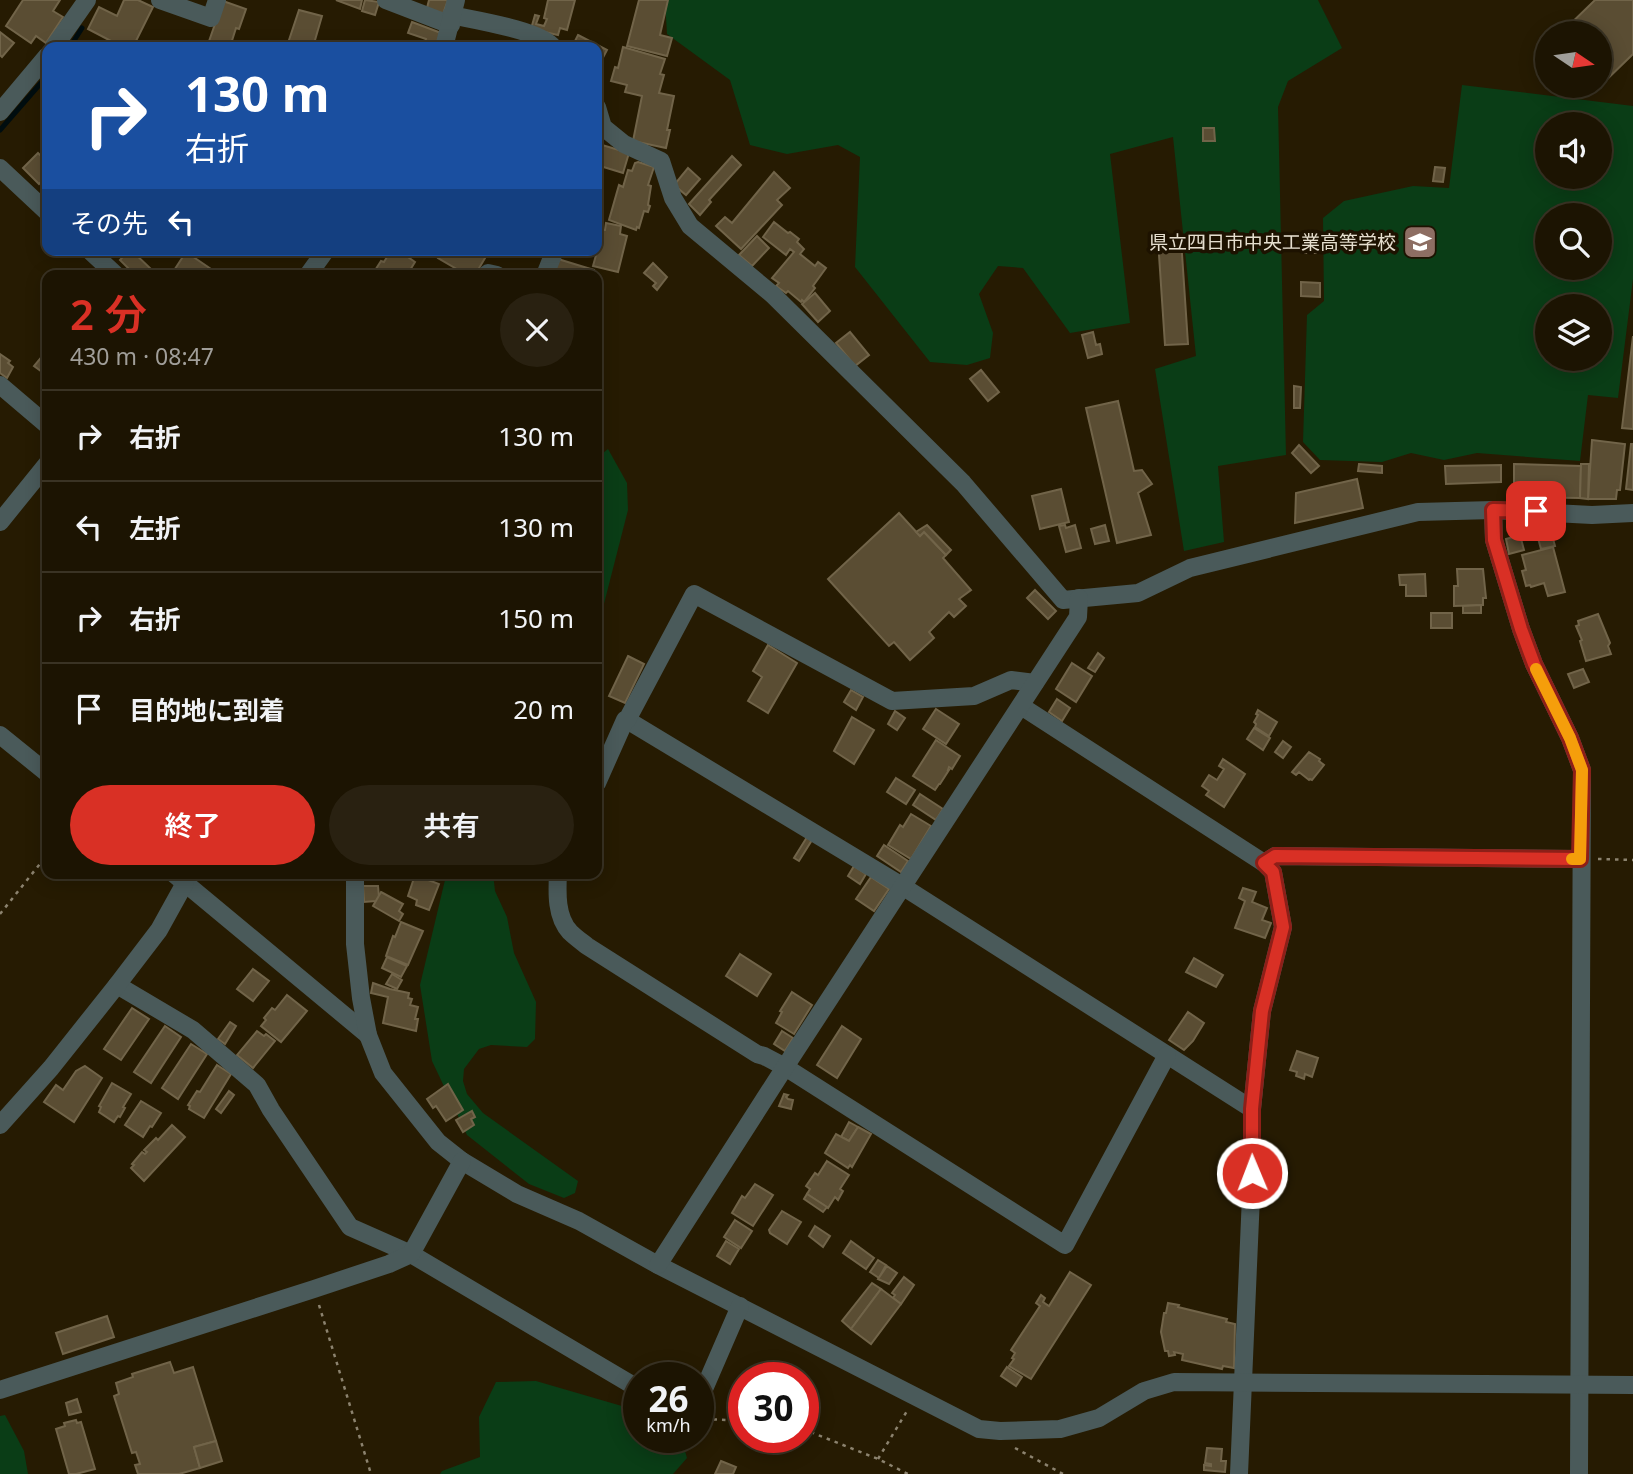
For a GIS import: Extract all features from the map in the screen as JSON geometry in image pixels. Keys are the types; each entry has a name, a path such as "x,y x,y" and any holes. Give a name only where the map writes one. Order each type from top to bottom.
{"street":[{"path":"58,42 87,0"},
{"path":"160,0 211,18 217,0"},
{"path":"386,0 453,13 531,34 549,42"},
{"path":"445,42 453,13"},
{"path":"0,111 42,62"},
{"path":"602,136 661,161 673,198 690,226 773,295 963,482 1063,600 1138,593 1190,568 1418,513 1493,510 1592,515 1633,513"},
{"path":"0,168 42,207"},
{"path":"95,256 111,270"},
{"path":"0,385 42,421"},
{"path":"0,522 42,470"},
{"path":"1493,510 1494,540 1521,629 1582,770 1579,1474"},
{"path":"602,772 625,720 694,594 892,701 974,696 1011,680 1035,683"},
{"path":"658,1265 1078,617 1079,598"},
{"path":"1021,706 1264,863 1273,872 1283,927 1262,1011 1252,1109 1252,1173 1239,1474"},
{"path":"627,720 902,886 1252,1109"},
{"path":"0,735 42,769"},
{"path":"1264,863 1275,856 1580,859"},
{"path":"0,1125 51,1068 159,930 179,879"},
{"path":"180,879 368,1035"},
{"path":"355,879 355,944 360,998 368,1035 383,1073 438,1142 462,1161 517,1194 579,1221 658,1265 979,1429 1060,1429 1099,1418 1144,1391 1174,1382 1633,1385"},
{"path":"557,879 556,893 560,913 569,931 587,946 1065,1245 1167,1055"},
{"path":"117,985 193,1031 257,1085 350,1227 411,1254 623,1380"},
{"path":"0,1390 314,1289 411,1254 462,1161"},
{"path":"714,1366 740,1306"}],"path":[{"path":"1580,859 1633,860"},
{"path":"0,914 42,861"},
{"path":"314,1289 371,1474"},
{"path":"878,1459 916,1396"},
{"path":"819,1435 908,1474"},
{"path":"1015,1448 1063,1474"}],"green space":[{"path":"665,0 1318,0 1342,48 1288,81 1278,107 1286,455 1218,466 1224,542 1184,551 1155,369 1196,356 1173,137 1110,154 1130,323 1070,333 1023,268 998,266 979,294 993,333 990,358 967,365 930,362 855,267 860,157 838,145 787,154 750,145 730,80 667,34"},
{"path":"1462,85 1535,94 1535,98 1568,98 1633,106 1633,279 1618,398 1588,395 1580,461 1477,453 1444,460 1411,453 1382,462 1320,460 1303,442 1307,315 1324,301 1323,218 1344,201 1413,186 1449,188"},
{"path":"608,449 627,483 628,510 602,611 602,454"},
{"path":"494,879 495,891 507,917 514,953 536,1002 535,1039 527,1047 491,1045 479,1049 464,1069 463,1081 467,1094 483,1113 578,1181 575,1193 564,1198 529,1184 467,1135 432,1061 420,985 445,880"},
{"path":"536,1381 623,1406 623,1453 686,1453 687,1458 673,1474 440,1474 480,1457 479,1417 496,1382"},
{"path":"5,1415 24,1451 28,1474 0,1474 0,1416"}],"building":[{"path":"23,0 60,0 53,11 63,17 47,42 36,36 31,43 6,26"},
{"path":"124,0 138,0 153,7 136,42 113,42 88,29 99,7 117,16"},
{"path":"336,0 362,0 360,9"},
{"path":"365,0 379,2 375,15 362,11"},
{"path":"429,0 448,0 443,14 427,8"},
{"path":"548,0 575,0 567,30 560,28 558,35 531,29 535,15 539,16 536,24 544,26"},
{"path":"639,0 668,0 660,35 672,38 667,56 627,46"},
{"path":"1595,0 1633,0 1633,54 1612,74 1612,21 1573,21"},
{"path":"223,1 246,9 232,42 209,42"},
{"path":"299,10 322,16 314,42 288,42"},
{"path":"412,22 441,33 439,42 425,42 426,39 408,33"},
{"path":"0,32 14,43 2,57 0,55"},
{"path":"578,35 592,42 574,42"},
{"path":"623,47 665,59 660,74 664,75 659,93 674,96 666,148 633,141 642,96 625,92 627,85 611,81 615,67 618,68"},
{"path":"1203,128 1214,128 1215,141 1203,141"},
{"path":"602,145 629,153 623,173 602,167"},
{"path":"38,153 42,157 42,181 39,184 23,168"},
{"path":"732,156 741,165 709,200 711,202 700,215 689,204"},
{"path":"638,162 654,167 648,185 651,186 650,206 648,212 644,211 636,230 609,220 619,185 623,187 628,170 632,171"},
{"path":"1435,167 1445,168 1443,182 1433,181"},
{"path":"688,168 700,179 686,195 674,185"},
{"path":"774,172 790,188 777,200 782,205 741,249 716,226 725,217 732,223"},
{"path":"774,222 799,239 797,242 804,249 800,254 815,266 818,262 826,268 804,302 776,286 779,283 772,278 794,252 790,249 786,255 763,237"},
{"path":"606,223 621,226 620,234 627,236 618,272 593,266 596,256 602,256 602,234"},
{"path":"757,236 769,248 752,266 739,255"},
{"path":"1302,238 1321,239 1320,253 1302,253"},
{"path":"1181,239 1188,344 1165,345 1158,240"},
{"path":"124,256 137,256 151,269 130,270 120,260"},
{"path":"183,256 192,256 211,269 210,270 174,270"},
{"path":"388,256 406,256 415,262 410,270 375,270 381,261 384,262"},
{"path":"486,256 478,270 458,270 438,258"},
{"path":"558,259 594,270 555,270"},
{"path":"653,263 667,277 657,290 653,286 656,283 644,273"},
{"path":"1301,282 1320,283 1320,297 1301,296"},
{"path":"815,293 830,311 818,322 802,304"},
{"path":"850,332 869,355 855,366 836,343"},
{"path":"1093,332 1096,345 1100,344 1102,354 1088,358 1082,335"},
{"path":"1633,336 1633,429 1622,428"},
{"path":"0,354 10,361 8,363 13,367 7,378 0,373"},
{"path":"42,356 42,372 34,366"},
{"path":"981,370 999,392 988,401 970,379"},
{"path":"1294,386 1301,387 1300,408 1294,408"},
{"path":"1118,401 1134,471 1142,470 1152,484 1138,493 1151,535 1117,543 1086,408"},
{"path":"1592,440 1625,444 1620,490 1617,490 1616,499 1588,499"},
{"path":"1633,444 1633,490 1626,489"},
{"path":"1299,445 1319,466 1311,473 1292,453"},
{"path":"1359,464 1382,466 1382,473 1358,471"},
{"path":"1514,464 1581,466 1580,498 1514,497"},
{"path":"1581,464 1589,464 1588,499 1580,498"},
{"path":"1501,465 1501,482 1446,484 1445,466"},
{"path":"1357,479 1363,508 1295,523 1296,493"},
{"path":"1061,489 1069,522 1040,529 1032,496"},
{"path":"899,513 920,536 924,532 946,555 943,558 971,590 959,599 966,606 954,617 949,612 929,632 934,638 910,660 894,642 889,646 828,579"},
{"path":"927,525 951,550 946,555 924,532 920,536 916,532"},
{"path":"1065,525 1066,528 1075,525 1081,548 1066,552 1059,526"},
{"path":"1105,525 1109,541 1095,544 1091,529"},
{"path":"1520,535 1524,550 1509,554 1506,539"},
{"path":"1552,535 1555,546 1541,549 1538,538"},
{"path":"1553,547 1565,592 1548,596 1544,583 1526,586 1522,555"},
{"path":"1457,569 1483,569 1486,598 1483,598 1483,605 1454,606 1454,586 1458,586"},
{"path":"1425,574 1426,596 1406,596 1406,585 1400,585 1399,575"},
{"path":"1035,590 1056,611 1048,619 1027,598"},
{"path":"1481,605 1481,613 1463,613 1463,606"},
{"path":"1431,613 1452,613 1452,628 1431,628"},
{"path":"1598,614 1610,643 1608,646 1611,654 1586,661 1576,626 1579,625 1578,621"},
{"path":"768,645 797,663 768,713 748,701 762,677 753,671"},
{"path":"1098,653 1104,658 1095,672 1088,668"},
{"path":"628,656 644,664 625,703 609,696"},
{"path":"1072,663 1092,676 1076,702 1056,689"},
{"path":"1583,669 1589,682 1574,688 1568,674"},
{"path":"851,690 863,697 856,710 844,702"},
{"path":"1057,699 1070,708 1062,721 1049,712"},
{"path":"936,709 959,724 946,744 923,729"},
{"path":"1258,710 1277,722 1269,736 1255,727"},
{"path":"895,711 905,718 897,730 888,724"},
{"path":"852,717 874,730 854,764 834,751"},
{"path":"1254,728 1270,738 1263,750 1247,739"},
{"path":"936,740 960,756 952,769 949,767 935,790 913,776"},
{"path":"1283,741 1291,747 1283,758 1275,752"},
{"path":"1309,752 1324,765 1312,780 1299,772 1296,775 1292,772"},
{"path":"1223,759 1245,774 1224,807 1206,795 1209,791 1202,786 1209,775 1217,780 1224,769 1219,766"},
{"path":"896,778 915,790 906,804 887,792"},
{"path":"920,794 943,809 936,820 913,805"},
{"path":"911,814 931,826 911,859 888,845 900,825 903,827"},
{"path":"807,837 812,840 799,861 794,858"},
{"path":"884,845 908,861 901,872 877,856"},
{"path":"854,866 866,874 860,884 848,876"},
{"path":"871,877 889,889 874,911 856,899"},
{"path":"414,879 426,879 439,884 429,910 416,905 417,900 408,896"},
{"path":"363,886 378,886 379,897 376,901 364,902"},
{"path":"1243,888 1256,892 1252,902 1267,908 1262,920 1271,923 1265,938 1235,928 1245,901 1239,898"},
{"path":"381,892 403,904 399,911 403,914 399,921 373,906"},
{"path":"401,922 423,931 408,965 386,956"},
{"path":"740,954 771,974 757,996 726,976"},
{"path":"387,957 407,966 401,977 382,968"},
{"path":"1194,958 1223,975 1216,987 1186,972"},
{"path":"253,969 269,981 253,1001 237,989"},
{"path":"392,974 402,980 397,989 386,984"},
{"path":"373,983 409,993 408,998 412,999 410,1005 418,1007 416,1031 383,1023 388,997 371,993"},
{"path":"792,992 812,1005 794,1034 776,1023"},
{"path":"287,995 307,1011 281,1042 261,1026 272,1008 275,1010"},
{"path":"132,1008 149,1019 121,1060 104,1049"},
{"path":"1188,1012 1204,1023 1184,1050 1169,1040"},
{"path":"230,1022 236,1026 225,1044 218,1039"},
{"path":"165,1026 181,1037 151,1083 134,1072"},
{"path":"842,1026 861,1039 837,1078 817,1065"},
{"path":"257,1031 275,1041 253,1068 237,1055"},
{"path":"782,1031 793,1038 785,1051 774,1044"},
{"path":"191,1044 207,1054 178,1099 162,1088"},
{"path":"1297,1051 1318,1058 1312,1077 1305,1074 1304,1079 1296,1076 1297,1072 1290,1070"},
{"path":"217,1065 231,1074 204,1118 189,1109 188,1105"},
{"path":"85,1066 102,1078 74,1122 44,1102 56,1085 63,1090 76,1071"},
{"path":"112,1083 131,1094 120,1117 114,1122 99,1112 99,1106"},
{"path":"448,1084 463,1110 446,1121 436,1106 433,1108 427,1099"},
{"path":"229,1091 234,1095 221,1113 216,1109"},
{"path":"784,1094 793,1100 791,1109 779,1106"},
{"path":"141,1101 161,1113 143,1137 125,1125"},
{"path":"472,1111 475,1117 471,1119 474,1125 463,1132 456,1120"},
{"path":"849,1122 858,1127 849,1141 841,1137"},
{"path":"172,1125 185,1137 144,1181 131,1168 134,1165 132,1164"},
{"path":"858,1127 871,1134 852,1167 850,1165 848,1168 825,1153 836,1134 849,1141"},
{"path":"827,1161 849,1175 840,1189 843,1191 838,1200 835,1197 828,1208 807,1194 810,1189 806,1186 815,1173 818,1175"},
{"path":"755,1184 773,1195 753,1226 732,1213 742,1196 745,1198"},
{"path":"807,1194 827,1207 823,1212 804,1199"},
{"path":"782,1211 801,1222 787,1244 769,1230"},
{"path":"735,1220 752,1231 741,1248 724,1237"},
{"path":"815,1226 830,1236 823,1247 809,1236"},
{"path":"726,1241 739,1249 730,1264 717,1256"},
{"path":"851,1241 874,1258 866,1269 843,1253"},
{"path":"878,1260 886,1265 879,1278 870,1272"},
{"path":"887,1266 897,1273 889,1284 878,1279"},
{"path":"1070,1272 1091,1285 1031,1379 1009,1366 1015,1353 1011,1350 1040,1306 1036,1303 1041,1295 1045,1298 1043,1302 1049,1306"},
{"path":"904,1277 914,1285 901,1304 893,1298 895,1295 892,1293"},
{"path":"872,1283 881,1289 851,1329 842,1321"},
{"path":"881,1289 901,1304 871,1344 851,1329"},
{"path":"1168,1303 1227,1319 1226,1322 1235,1324 1234,1368 1223,1366 1222,1369 1182,1360 1183,1354 1174,1352 1175,1355 1169,1356 1168,1351 1165,1351 1161,1332"},
{"path":"107,1316 114,1337 63,1354 56,1333"},
{"path":"170,1362 174,1373 193,1367 216,1441 194,1447 200,1468 179,1474 138,1474 135,1465 140,1464 136,1452 132,1453 114,1396 119,1394 116,1383 133,1377 132,1374"},
{"path":"1007,1367 1022,1377 1016,1386 1001,1376"},
{"path":"77,1399 81,1412 69,1415 66,1403"},
{"path":"76,1420 77,1423 81,1422 95,1469 69,1474 56,1429 65,1426 64,1423"},
{"path":"216,1441 222,1461 200,1468 194,1447"},
{"path":"1207,1448 1222,1449 1221,1461 1226,1461 1225,1472 1204,1470 1204,1465 1211,1466 1205,1463"},
{"path":"721,1461 736,1467 733,1474 715,1474"}],"waterway":[{"path":"73,42 82,28"},
{"path":"0,130 42,82"}],"slow traffic":[{"path":"1536,669 1570,738 1582,770 1580,859 1572,859"}],"place":[{"name":"県立四日市中央工業高等学校","path":"1420,242"}],"route":[{"path":"1252,1173 1252,1109 1262,1011 1283,927 1273,872 1264,863 1275,856 1580,859 1582,770 1570,738 1534,664 1494,540 1493,510 1536,511"}]}
